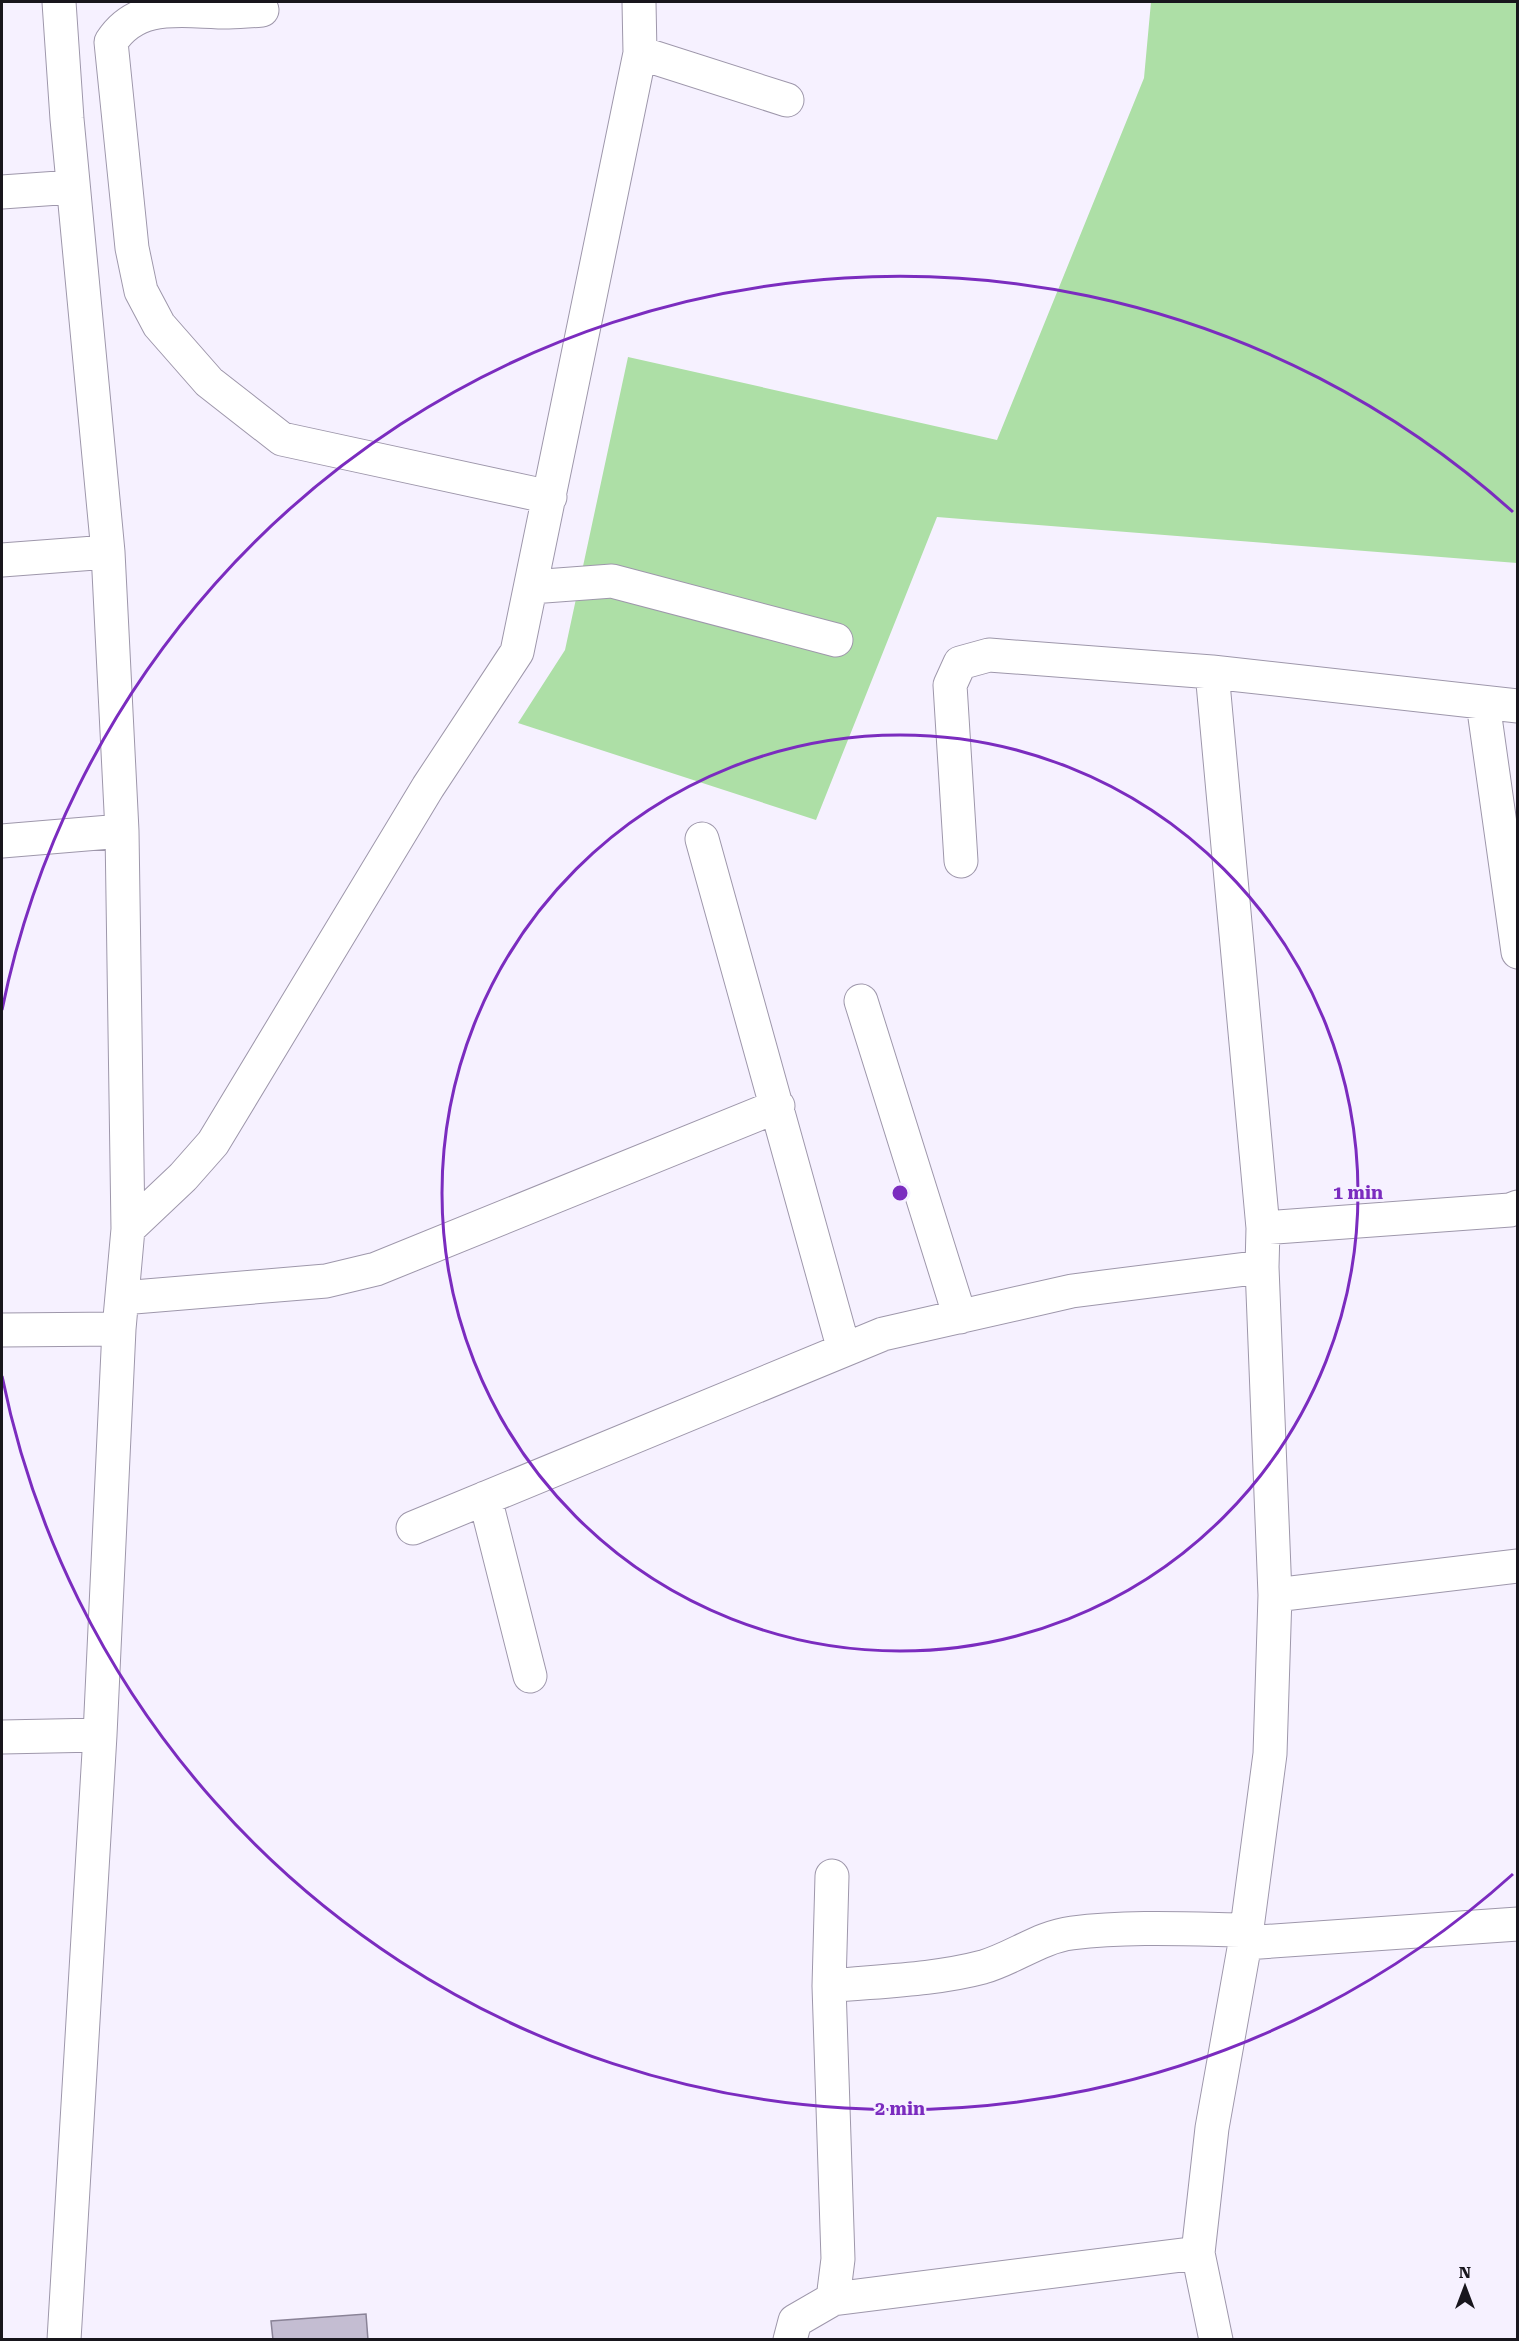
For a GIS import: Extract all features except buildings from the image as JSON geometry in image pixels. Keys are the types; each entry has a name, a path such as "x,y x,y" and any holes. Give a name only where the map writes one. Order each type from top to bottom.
{"street":[{"path":"59,2 73,187 108,552 122,831 128,1229 121,1313 100,1735 64,2340"},
{"path":"128,1229 183,1177 213,1143 428,787 517,652 640,53 639,2"},
{"path":"262,10 229,7 159,7 141,11 117,30 111,42 132,248 141,291 159,325 209,382 282,439 550,497"},
{"path":"640,53 787,100"},
{"path":"2,192 73,187"},
{"path":"2,560 108,552"},
{"path":"531,587 612,581 836,640"},
{"path":"961,861 950,686 960,663 989,655 1212,672 1518,706"},
{"path":"1212,672 1263,1228 1262,1267 1275,1595 1270,1754 1245,1936 1212,2128 1198,2253 1216,2340"},
{"path":"1483,703 1518,952"},
{"path":"2,841 122,831"},
{"path":"702,839 844,1350"},
{"path":"861,1001 960,1317"},
{"path":"2,1330 326,1281 376,1269 778,1106"},
{"path":"1263,1228 1510,1210 1518,1207"},
{"path":"413,1528 883,1334 1072,1291 1262,1267"},
{"path":"485,1498 530,1676"},
{"path":"1275,1595 1518,1566"},
{"path":"2,1737 100,1735"},
{"path":"832,1876 829,1986 838,2259 833,2299"},
{"path":"829,1986 942,1974 984,1966 1036,1943 1071,1933 1175,1928 1245,1936 1518,1924"},
{"path":"790,2340 795,2321 833,2299 1198,2253"}],"green space":[{"path":"1151,2 1517,2 1517,563 937,517 816,820 518,723 565,650 628,357 997,440 1144,78"}]}
